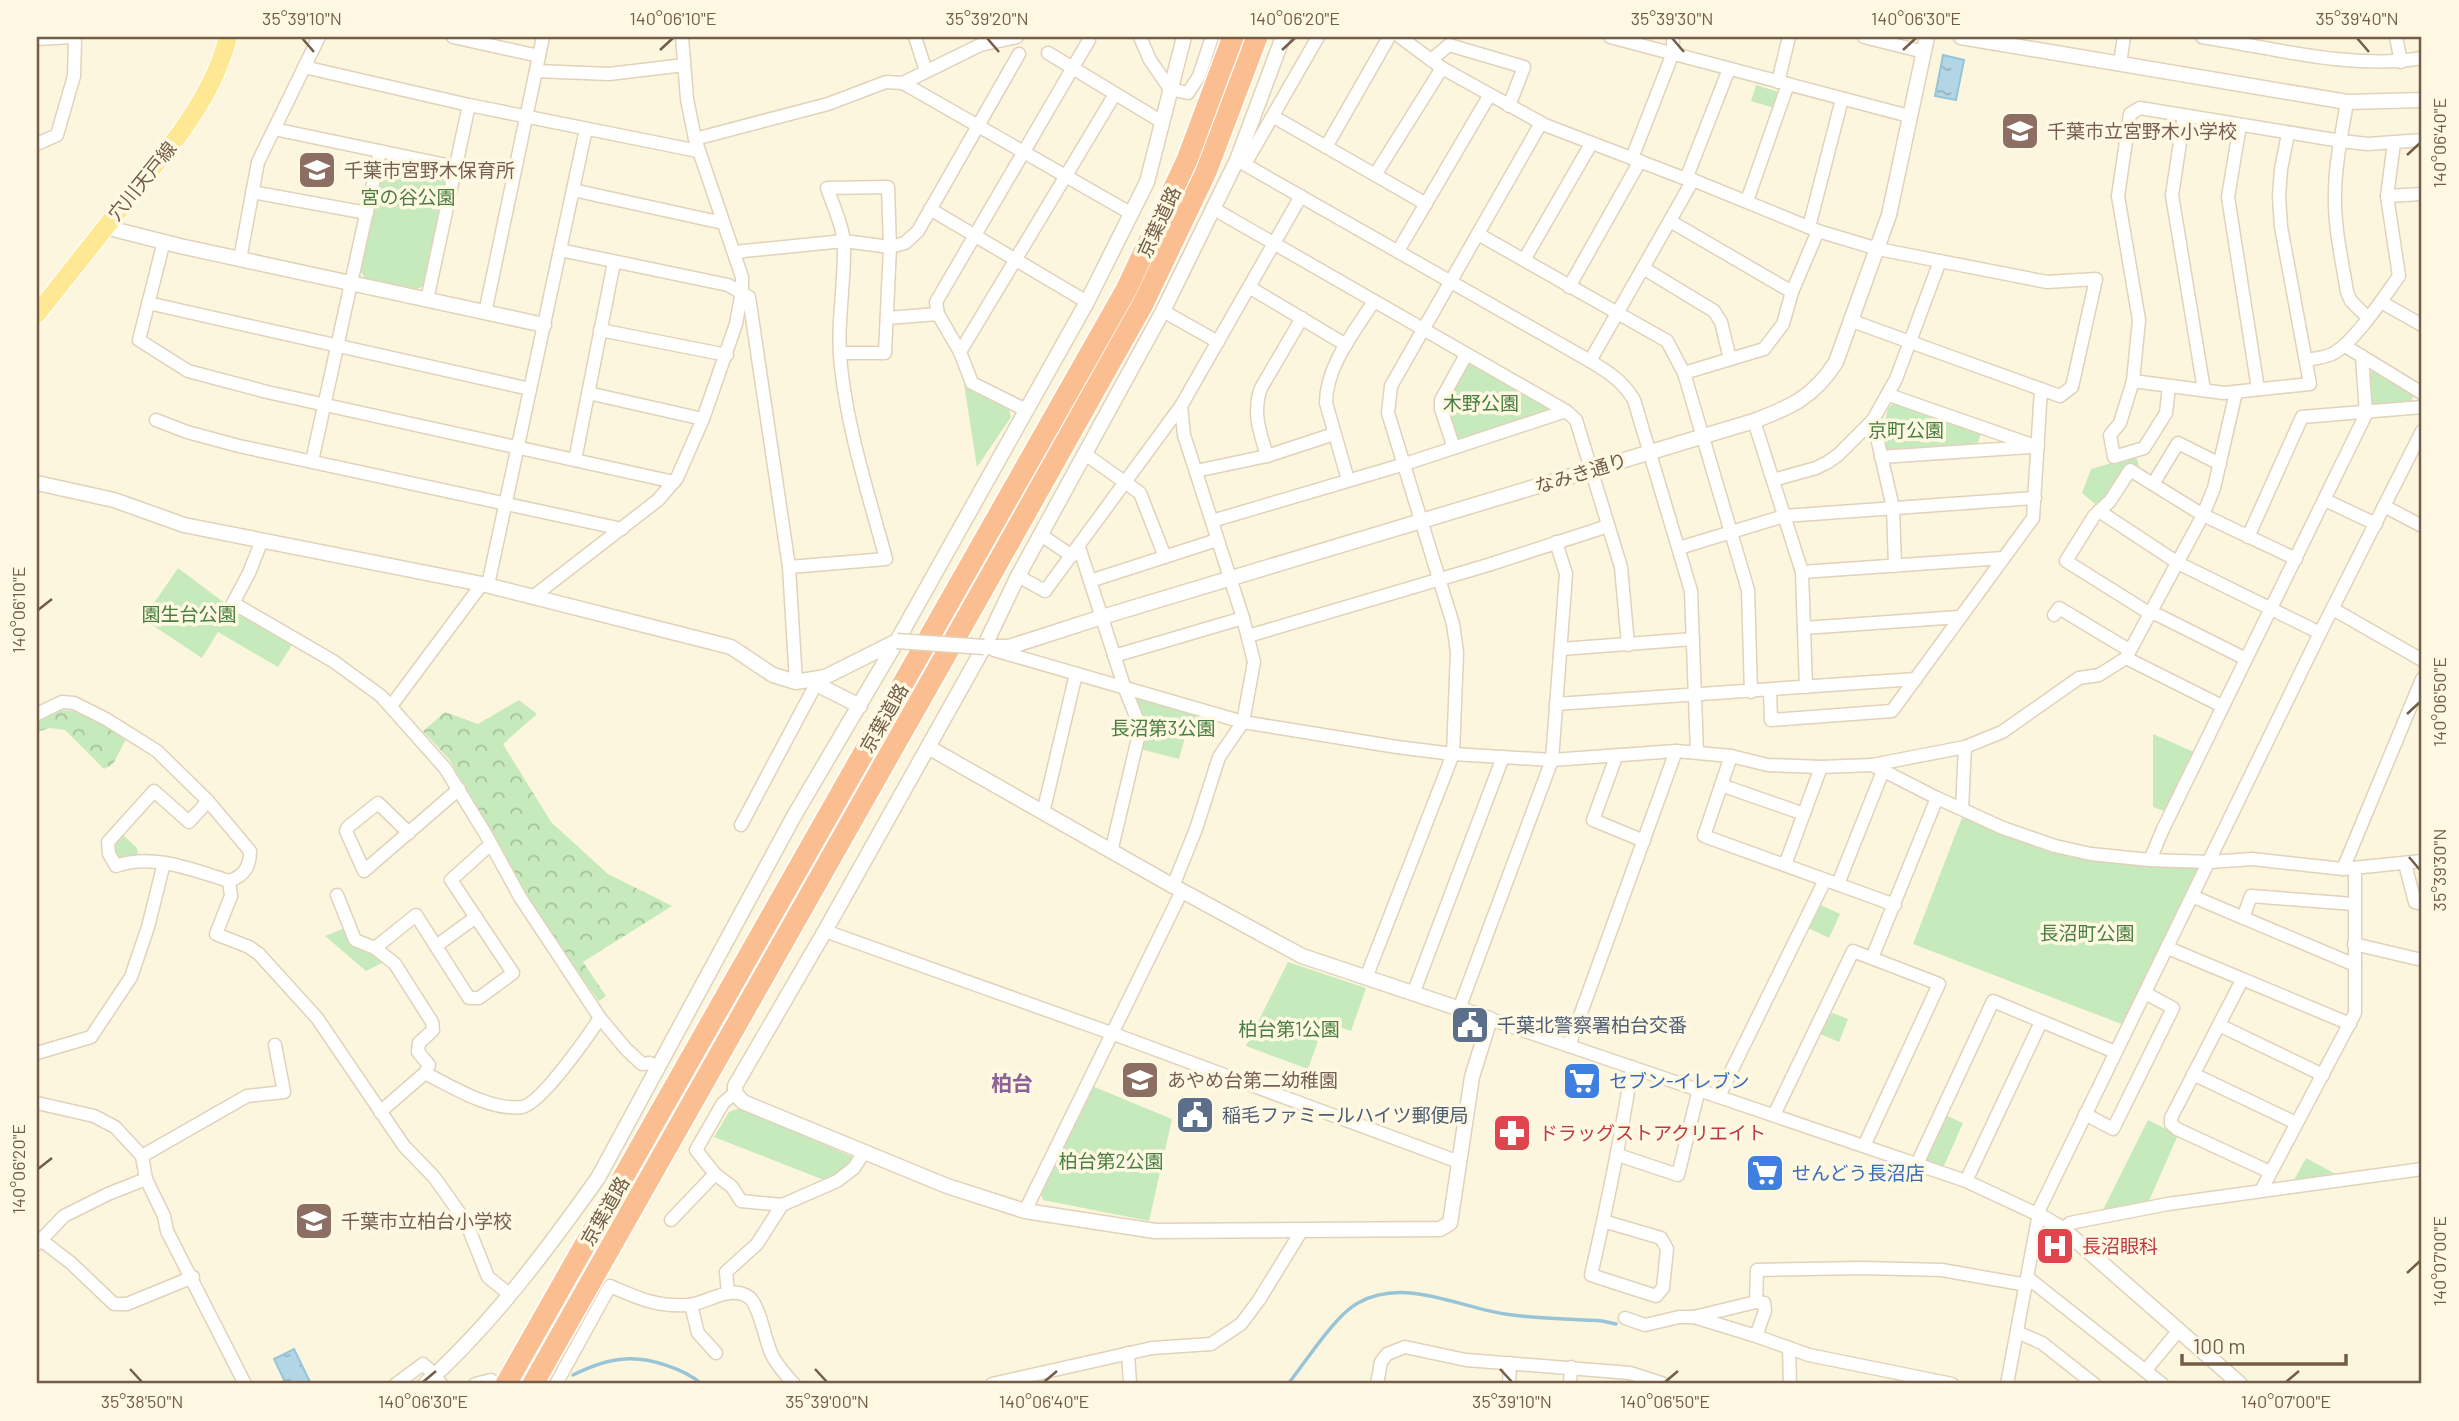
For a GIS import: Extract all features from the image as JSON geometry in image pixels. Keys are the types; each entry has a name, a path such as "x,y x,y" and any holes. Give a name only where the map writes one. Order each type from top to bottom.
{"highway":[{"name":"京葉道路","path":"498,1382 1126,290 1187,160 1233,37"},
{"name":"京葉道路","path":"533,1384 1143,304 1206,172 1257,37"}],"main road":[{"name":"穴川天戸線","path":"37,314 201,103 218,68 228,37"}],"street":[{"path":"37,39 73,37 74,76 57,135 37,144"},
{"path":"240,259 258,162 319,37"},
{"path":"453,37 539,55"},
{"path":"485,313 528,117 542,37"},
{"path":"534,596 658,500 674,482 703,419 736,324 742,277 696,145 682,37"},
{"path":"915,37 926,71"},
{"path":"904,83 969,43 981,45 1017,37"},
{"path":"1140,37 1150,60 1170,89 1188,93 1199,76 1212,37"},
{"path":"396,1384 423,1364 434,1381 567,1223 598,1178 794,816 860,706 1087,302 1147,181 1184,37"},
{"path":"1241,162 1283,37"},
{"path":"1318,37 1273,117 1241,162 1214,209 1163,311 1018,576 984,647 825,931 756,1046 734,1086 735,1093 743,1102 947,1186 1025,1211 1155,1231 1440,1228 1450,1223 1472,1077 1490,1019"},
{"path":"1326,147 1389,37"},
{"path":"1400,37 1489,96 1541,123 1747,201 1813,229 1878,249 2047,282 2096,279 2072,387 2060,396 1852,321"},
{"path":"1610,37 1909,116"},
{"path":"1569,286 1636,159 1673,53 1673,37"},
{"path":"1747,201 1783,83 1789,37"},
{"path":"1864,37 1924,52"},
{"name":"なみき通り","path":"897,641 1009,647 1754,421 1788,408 1817,388 1836,362 1852,321 1889,215 1927,37"},
{"path":"1961,37 2347,102 2422,100"},
{"path":"2120,63 2124,37"},
{"path":"2202,37 2345,60 2401,62 2422,58"},
{"path":"2396,37 2401,62"},
{"path":"1026,410 972,383 960,352 938,314 936,302 1089,40"},
{"path":"1375,175 1449,45 1524,67 1509,106"},
{"path":"734,252 844,241 890,247 905,243 918,231 1019,54"},
{"path":"1048,54 1162,122"},
{"path":"536,71 608,74 684,65"},
{"path":"304,67 586,129 696,145 828,104 886,82 904,83 1132,214"},
{"path":"1590,361 1670,220 1690,179 1729,69"},
{"path":"960,352 1115,94"},
{"path":"1398,251 1489,96"},
{"path":"1684,373 1764,349 1783,324 1813,229 1843,99"},
{"path":"2347,102 2334,196 2336,223 2347,292 2351,301 2367,317"},
{"path":"427,300 469,105"},
{"path":"2169,386 2166,412 2144,448 2114,457 2110,435 2120,423 2133,381 2139,320 2118,196 2130,114 2140,108 2288,134 2368,144 2422,140"},
{"path":"2184,116 2172,195 2204,390"},
{"path":"1273,117 1426,204"},
{"path":"1366,978 1453,754 1457,652 1453,624 1388,413 1388,399 1391,386 1541,123"},
{"path":"2240,125 2228,197 2258,389"},
{"path":"274,128 456,167"},
{"path":"391,706 485,585 586,129"},
{"path":"2133,381 2224,393 2311,384 2281,227 2280,183 2288,134"},
{"path":"2306,360 2330,355 2345,346 2399,276 2387,197 2394,143"},
{"path":"1524,260 1591,144"},
{"path":"313,461 380,151"},
{"path":"1241,162 1590,361 1617,378 1628,390 1634,400 1691,591 1697,752"},
{"path":"789,567 886,559 853,440 840,353 844,241 827,188 888,187 890,247 885,354 840,353"},
{"path":"573,190 723,223"},
{"path":"252,192 366,213"},
{"path":"2387,197 2422,194"},
{"path":"1018,576 1045,591 1076,551 1181,406 1301,196"},
{"path":"930,209 1087,302"},
{"path":"1214,209 1566,411 1576,420 1622,567 1628,645"},
{"path":"1670,220 1792,292"},
{"path":"105,227 544,325"},
{"path":"1478,234 1667,341 1684,373 1748,590 1751,692"},
{"path":"163,242 139,340 188,371 674,482"},
{"path":"560,250 728,285 749,297 807,682 740,825"},
{"path":"1773,480 1828,462 1838,456 1874,420 1889,395 1911,342 1940,261"},
{"path":"575,460 614,262"},
{"path":"1643,268 1714,311 1721,321 1730,359"},
{"path":"1250,286 1346,345"},
{"path":"1348,480 1326,403 1326,392 1346,345 1374,301"},
{"path":"2381,302 2422,325"},
{"path":"148,303 530,389"},
{"path":"1163,311 1218,342"},
{"path":"887,318 938,314"},
{"path":"1267,456 1256,421 1257,398 1302,318"},
{"path":"600,330 727,355"},
{"path":"2345,346 2422,393"},
{"path":"1454,448 1441,409 1441,400 1466,355"},
{"path":"2150,860 2222,706 2366,414 2362,356"},
{"path":"1770,690 1771,720 1892,712 2033,518 2041,389"},
{"path":"984,647 1243,722 1453,754 1552,760 1676,751 1731,756 1768,765 1878,768 1965,747 2002,732 2079,678 2099,675 2127,654 2203,515 2214,488 2236,392"},
{"path":"588,393 703,419"},
{"path":"1889,395 2038,447"},
{"path":"1025,1211 1177,889 1219,757 1243,722 1254,662 1243,618 1184,435 1181,406"},
{"path":"2248,537 2302,417 2366,414 2422,407"},
{"path":"1212,521 1405,464 1566,411"},
{"path":"156,420 187,432 239,446 622,528"},
{"path":"1874,420 1893,508 1895,566"},
{"path":"1754,421 1802,572 1806,687"},
{"path":"2007,1384 2044,1200 2320,633 2384,506 2417,453 2422,431"},
{"path":"1196,471 1267,456 1334,434"},
{"path":"2153,484 2178,443 2220,464"},
{"path":"1881,457 2038,447"},
{"path":"1085,454 1126,481 1144,498 1164,557"},
{"path":"2246,659 2149,613 2066,561 2094,516 2110,501 2130,470 2203,515 2295,559"},
{"path":"37,483 114,500 184,525 485,585 731,647 773,675 807,682 860,706"},
{"path":"1679,548 1784,516 2035,498"},
{"path":"2325,500 2376,524"},
{"path":"2384,506 2422,526"},
{"path":"2099,512 2178,563 2320,633"},
{"path":"1248,636 1488,565 1608,526"},
{"path":"1041,536 1076,551 1090,581 1125,689 1138,719 1139,734 1111,852"},
{"path":"262,540 250,573 233,603 332,661 375,690 391,706 445,768 520,897 600,1018 642,1065 650,1063 658,1069"},
{"path":"1090,581 1217,540"},
{"path":"1459,1009 1552,760 1566,574 1556,542"},
{"path":"1802,572 2003,558"},
{"path":"2054,615 2059,608 2127,654 2222,706"},
{"path":"2333,609 2422,660"},
{"path":"1804,628 1959,617"},
{"path":"1114,656 1243,618"},
{"path":"1035,638 1038,662"},
{"path":"1561,649 1693,639"},
{"path":"807,682 841,670 897,641"},
{"path":"1043,813 1076,674"},
{"path":"1556,704 1916,678"},
{"path":"2262,1189 2350,1024 2355,1006 2355,965 2354,904 2349,869 2422,679"},
{"path":"37,714 53,705 74,703 106,719 157,751 208,801 250,851 246,871 239,878 229,881 171,863 133,862 116,866 109,853 108,842 154,790 189,822 208,801"},
{"path":"928,747 1177,889 1302,956 1966,1181 2039,1216 2063,1229 2240,1384"},
{"path":"1962,809 1965,747"},
{"path":"1569,1046 1676,751"},
{"path":"1731,756 1704,836 1895,905"},
{"path":"1413,994 1503,757"},
{"path":"1616,757 1593,820 1644,841"},
{"path":"1784,865 1821,766"},
{"path":"1878,768 2003,828 2055,846 2091,854 2210,862 2252,859 2349,869 2422,861"},
{"path":"1719,1096 1831,882 1878,768"},
{"path":"1721,785 1804,814"},
{"path":"409,833 378,803 346,831 364,871 409,833 459,789"},
{"path":"1872,958 1937,798"},
{"path":"375,948 416,915 469,998 480,998 513,973 451,880 491,844"},
{"path":"37,1053 91,1037 131,977 148,928 164,863"},
{"path":"2405,864 2415,902 2422,904"},
{"path":"229,881 231,896 216,934 249,947 259,954 317,1018 404,1146 434,1177 466,1223 488,1277 509,1294"},
{"path":"337,895 355,940 375,948 395,964 432,1021 433,1030 419,1043 418,1052 429,1065 425,1073 380,1112"},
{"path":"2243,918 2251,896 2354,904"},
{"path":"2193,897 2355,965"},
{"path":"436,946 476,917"},
{"path":"825,931 1111,1032 1459,1162"},
{"path":"2354,944 2422,960"},
{"path":"2168,948 2350,1024"},
{"path":"1774,1115 1853,951 1939,984 1864,1146"},
{"path":"2242,980 2171,1118 2171,1124 2270,1172"},
{"path":"2085,1114 2113,1129 2174,1008 2145,993"},
{"path":"1917,1164 1993,1001 2115,1052"},
{"path":"425,1073 468,1096 509,1107 525,1107 536,1099 573,1057 600,1018"},
{"path":"1966,1181 2041,1022"},
{"path":"2219,1025 2323,1075"},
{"path":"142,1156 247,1096 284,1092 275,1045"},
{"path":"1603,1221 1661,1238 1667,1248 1662,1288 1656,1296 1591,1275 1603,1221 1618,1155 1632,1067"},
{"path":"2193,1074 2296,1123"},
{"path":"1618,1155 1678,1175 1699,1089"},
{"path":"735,1093 723,1103 696,1150 715,1174 732,1187 741,1201 782,1205 837,1181 854,1168 864,1152"},
{"path":"37,1103 94,1116 115,1127 142,1156 146,1179 164,1216 167,1231 193,1277 245,1384"},
{"path":"2063,1229 2070,1223 2155,1206 2262,1189 2422,1169"},
{"path":"672,1221 715,1174"},
{"path":"146,1179 64,1216 39,1242 71,1263 114,1304 127,1304 193,1277"},
{"path":"728,1293 726,1272 757,1244 782,1205"},
{"path":"994,1384 1152,1348 1211,1344 1241,1324 1302,1230"},
{"path":"1756,1302 1757,1270 1942,1269 2027,1282 2162,1384"},
{"path":"559,1383 610,1286 652,1304 691,1305 728,1293 744,1294 755,1305 773,1357 794,1384"},
{"path":"1625,1318 1645,1325 1679,1317 1694,1317 1756,1302 1764,1303 1765,1311 1756,1336"},
{"path":"691,1305 698,1333 716,1353"},
{"path":"1694,1317 1809,1355 1947,1384"},
{"path":"2145,1371 2179,1330"},
{"path":"2017,1332 2042,1343 2094,1384"},
{"path":"1377,1384 1381,1362 1395,1349 1405,1346 1466,1360 1571,1367 1664,1384"},
{"path":"1789,1348 1790,1384"},
{"path":"1128,1353 1130,1384"},
{"path":"1509,1384 1510,1363"},
{"path":"1570,1384 1571,1367"},
{"path":"475,1384 498,1382"}],"green space":[{"path":"1756,85 1779,92 1774,108 1751,101"},
{"name":"宮の谷公園","path":"389,157 440,169 446,177 423,286 417,289 365,278 359,269 380,164"},
{"name":"木野公園","path":"1474,363 1548,404 1548,415 1458,445 1443,406 1466,365"},
{"path":"2375,370 2415,391 2410,405 2374,409 2369,405 2366,375"},
{"path":"964,384 1007,403 1011,417 977,467"},
{"name":"京町公園","path":"1894,403 1981,433 1977,447 1885,454 1879,450 1888,408"},
{"path":"2136,456 2141,473 2130,465 2106,500 2095,504 2082,493 2091,469"},
{"name":"園生台公園","path":"178,568 230,607 294,642 278,667 218,632 202,658 143,619"},
{"name":"長沼第3公園","path":"1138,699 1203,716 1197,740 1185,737 1179,759 1140,749 1134,703"},
{"path":"519,700 537,714 503,744 551,822 608,874 672,906 583,962 606,996 599,1001 514,880 500,849 449,759 423,731 445,712 478,724"},
{"path":"57,710 79,711 127,737 113,764 104,769 65,730 50,728 37,732 37,720"},
{"path":"2153,734 2194,752 2164,811 2153,807"},
{"name":"長沼町公園","path":"1963,815 2045,848 2196,867 2201,873 2124,1025 1913,944"},
{"path":"121,833 137,848 138,855 118,859 113,849 113,841"},
{"path":"1819,904 1840,914 1829,938 1808,928"},
{"path":"345,928 384,962 366,971 325,936"},
{"name":"柏台第1公園","path":"1288,962 1366,988 1351,1031 1325,1022 1308,1069 1246,1046"},
{"path":"1833,1013 1848,1019 1839,1042 1820,1034 1828,1016"},
{"name":"柏台第2公園","path":"1092,1086 1172,1119 1149,1221 1043,1200 1040,1191"},
{"path":"740,1108 855,1158 846,1171 829,1182 714,1137 729,1112"},
{"path":"1943,1114 1963,1123 1943,1168 1925,1162"},
{"path":"2148,1120 2178,1135 2148,1203 2102,1212"},
{"path":"2306,1158 2341,1177 2293,1182"}],"water":[{"path":"1943,55 1964,60 1956,100 1935,96"},
{"path":"294,1349 311,1384 286,1384 274,1359"}],"waterway":[{"path":"1288,1384 1340,1318 1358,1303 1376,1296 1412,1293 1505,1314 1616,1324"},
{"path":"573,1375 604,1362 634,1359 666,1365 686,1373 702,1384"}],"place":[{"name":"千葉市立宮野木小学校","path":"2020,131"},
{"name":"千葉市宮野木保育所","path":"317,170"},
{"name":"千葉北警察署柏台交番","path":"1470,1025"},
{"name":"あやめ台第二幼稚園","path":"1140,1080"},
{"name":"セブン-イレブン","path":"1582,1081"},
{"name":"稲毛ファミールハイツ郵便局","path":"1195,1115"},
{"name":"ドラッグストアクリエイト","path":"1512,1133"},
{"name":"せんどう長沼店","path":"1765,1173"},
{"name":"千葉市立柏台小学校","path":"314,1221"},
{"name":"長沼眼科","path":"2055,1246"}],"district":[{"name":"柏台","path":"1012,1084"}]}
